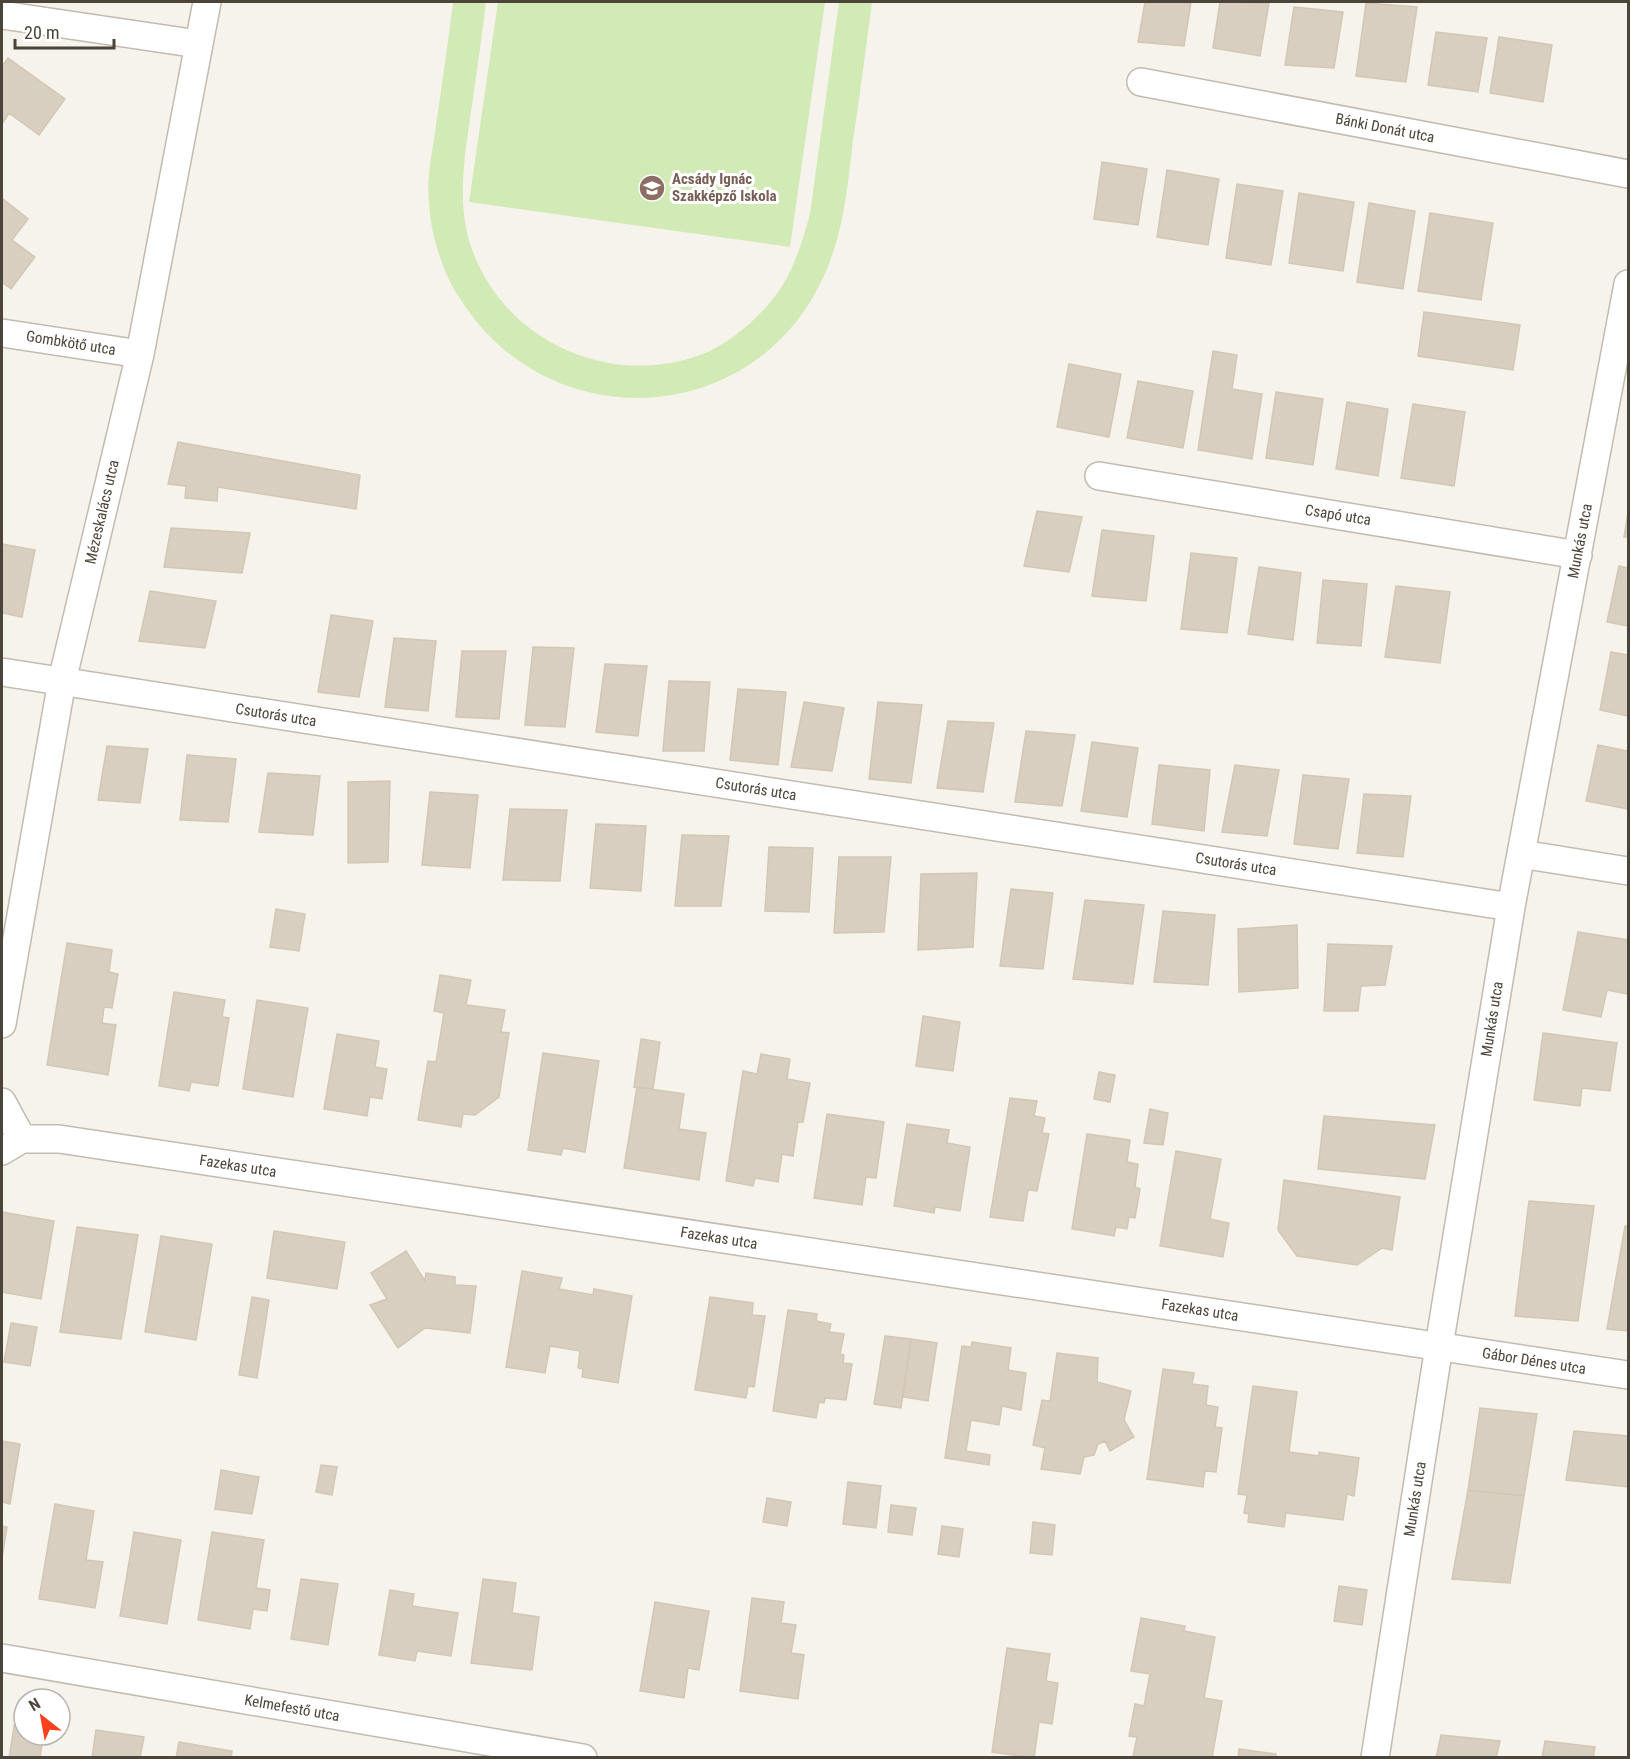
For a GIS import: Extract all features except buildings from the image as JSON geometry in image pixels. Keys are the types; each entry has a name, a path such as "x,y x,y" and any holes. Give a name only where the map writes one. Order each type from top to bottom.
{"street":[{"name":"Mézeskalács utca","path":"2,1023 62,681 140,354 207,2"},
{"path":"2,15 198,44"},
{"name":"Bánki Donát utca","path":"1141,82 1629,174"},
{"name":"Munkás utca","path":"1376,1758 1439,1346 1511,907 1629,284"},
{"name":"Gombkötő utca","path":"2,333 140,354"},
{"name":"Csapó utca","path":"1099,476 1578,555"},
{"name":"Csutorás utca","path":"2,672 1511,907"},
{"path":"1521,854 1629,871"},
{"path":"2,1102 12,1145"},
{"name":"Fazekas utca","path":"12,1145 59,1139 1439,1346"},
{"name":"Gábor Dénes utca","path":"1439,1346 1629,1376"},
{"name":"Kelmefestő utca","path":"2,1658 583,1758"}],"green space":[{"path":"453,2 486,2 463,181 465,220 475,257 491,288 513,314 539,335 568,351 600,361 633,365 667,364 710,351 730,339 748,324 779,291 804,237 810,214 839,2 872,2 846,197 839,233 819,286 787,332 747,367 700,388 650,398 599,394 550,379 505,350 467,309 454,289 438,252 431,219 428,193 429,173"},
{"path":"498,2 825,2 790,247 469,202"}],"place":[{"name":"Acsády Ignác Szakképző Iskola","path":"652,188"}]}
